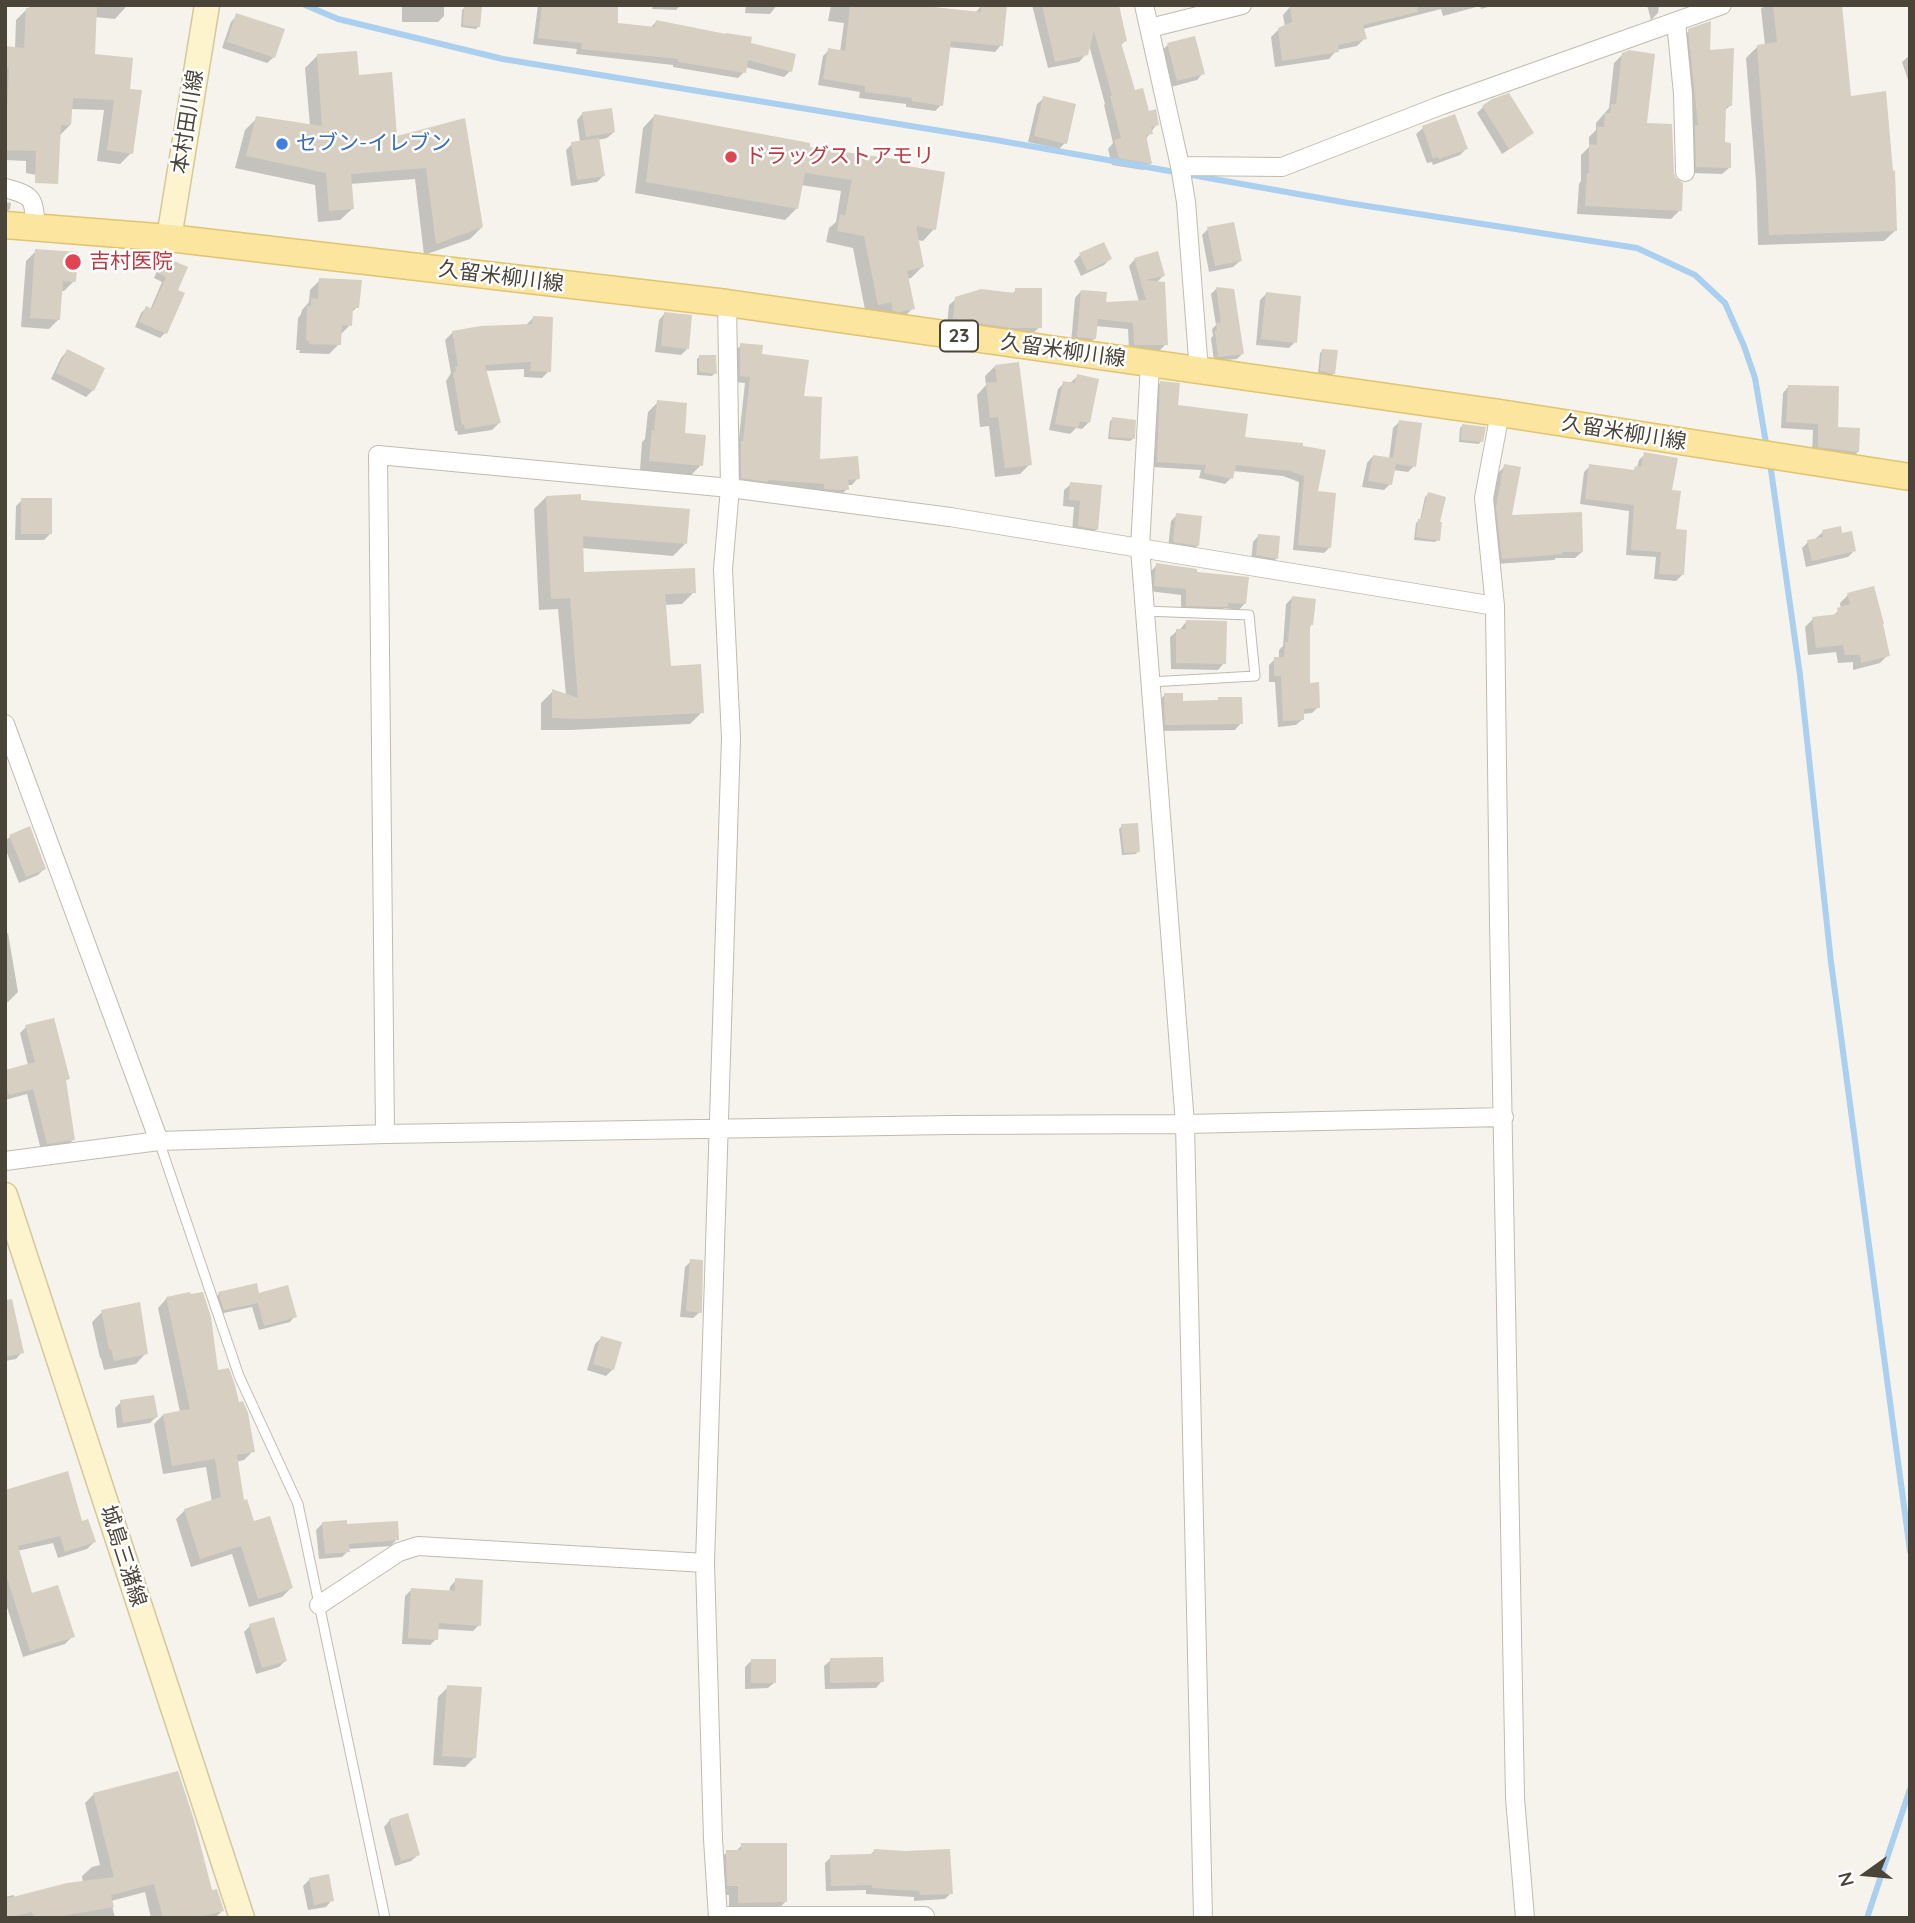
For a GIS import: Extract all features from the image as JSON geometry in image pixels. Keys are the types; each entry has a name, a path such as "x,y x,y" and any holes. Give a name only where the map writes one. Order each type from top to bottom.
{"main road":[{"name":"本村田川線","path":"169,239 206,6"},
{"name":"久留米柳川線","path":"5,225 169,239 727,303 1500,413 1910,477"},
{"name":"城島三潴線","path":"5,1195 242,1918"}],"street":[{"path":"1144,5 1186,202 1199,371"},
{"path":"1150,29 1242,5"},
{"path":"1180,166 1282,167 1442,105 1722,5"},
{"path":"1676,22 1683,94 1685,172"},
{"path":"5,188 26,194 34,203 36,228"},
{"path":"727,303 730,488 723,569 731,738 705,1563 713,1839 718,1917 925,1916"},
{"path":"1150,364 1140,548 1185,1124 1203,1918"},
{"path":"1500,413 1484,498 1495,606 1515,1798 1525,1918"},
{"path":"385,1134 378,455 730,488 950,517 1495,606"},
{"path":"5,724 159,1141"},
{"path":"5,1161 159,1141 385,1134 1185,1124 1504,1117"},
{"path":"319,1605 399,1552 418,1546 705,1563"}],"lane":[{"path":"1145,611 1249,615 1255,676 1150,682"},
{"path":"159,1141 239,1376 298,1504 385,1918"}],"building":[{"path":"29,5 97,5 95,54 133,58 130,89 142,90 133,154 107,150 114,100 73,98 71,125 61,125 58,184 35,183 36,151 5,150 9,68 5,68 5,46 24,48 26,8 29,8"},
{"path":"464,5 482,7 480,27 463,25"},
{"path":"542,5 618,5 618,23 655,27 656,20 752,37 751,43 796,54 792,72 748,60 746,73 678,62 678,59 581,49 582,43 538,38"},
{"path":"850,5 913,5 981,12 981,5 1007,5 1003,46 951,41 943,106 911,101 912,98 865,92 865,86 823,79 828,48 845,51"},
{"path":"1042,5 1119,5 1127,41 1121,43 1135,90 1143,88 1149,111 1156,109 1159,125 1151,127 1153,134 1146,135 1152,164 1119,158 1114,140 1121,138 1094,31 1088,55 1055,62"},
{"path":"1290,5 1417,5 1418,12 1363,25 1367,39 1338,45 1339,52 1282,61 1278,28 1292,22"},
{"path":"1773,5 1842,5 1851,96 1886,91 1893,171 1895,170 1897,231 1769,235 1757,45 1777,42"},
{"path":"236,13 285,29 275,58 227,42"},
{"path":"1711,21 1710,50 1734,48 1732,106 1726,106 1725,142 1731,143 1731,168 1696,167 1695,125 1698,125 1688,29"},
{"path":"1195,36 1205,74 1177,81 1167,43"},
{"path":"1629,50 1655,54 1647,123 1672,124 1674,173 1683,183 1682,211 1585,206 1589,144 1597,145 1597,127 1604,127 1605,113 1610,113 1611,104 1616,104 1622,53"},
{"path":"357,51 359,75 392,72 397,136 465,118 483,227 436,244 426,168 351,174 354,209 329,211 326,173 246,156 256,116 322,126 317,54"},
{"path":"1509,93 1534,133 1509,149 1482,106"},
{"path":"1043,96 1076,104 1067,144 1034,136"},
{"path":"612,108 615,132 586,137 582,112"},
{"path":"654,114 810,143 810,147 901,160 900,165 945,172 936,230 916,226 924,267 907,271 915,309 899,312 893,311 891,302 878,305 864,236 837,231 840,214 845,216 852,180 805,173 798,209 646,182"},
{"path":"1455,114 1468,149 1439,159 1433,158 1422,126"},
{"path":"599,138 605,176 577,180 571,142"},
{"path":"1234,222 1242,261 1215,266 1207,227"},
{"path":"1104,242 1112,259 1087,271 1079,253"},
{"path":"35,249 78,252 76,282 63,281 60,320 30,318"},
{"path":"1158,251 1165,276 1145,280 1165,282 1168,345 1134,345 1133,323 1098,319 1096,339 1077,337 1081,290 1107,292 1106,302 1146,300 1134,258"},
{"path":"165,257 188,267 178,290 185,293 167,334 139,322 146,306 152,309 166,277 158,273"},
{"path":"319,278 362,280 359,308 353,308 352,326 342,325 341,345 309,344 306,340 307,306 311,306 311,298 318,299"},
{"path":"1216,287 1234,289 1244,354 1218,357 1215,331 1216,323 1221,322"},
{"path":"1015,288 1042,288 1042,328 1011,328 953,319 955,297 981,289 1015,293"},
{"path":"1266,292 1301,296 1297,343 1261,339"},
{"path":"664,312 692,315 689,349 661,346"},
{"path":"533,316 553,317 551,372 530,371 531,362 485,365 501,423 465,429 464,424 462,425 453,372 456,372 455,366 458,366 452,331 481,326 532,324"},
{"path":"740,343 763,345 762,354 809,360 804,396 822,397 820,459 858,456 860,479 848,480 849,490 824,489 824,484 741,478 741,441 750,377 740,376"},
{"path":"67,349 105,368 94,391 56,373"},
{"path":"1322,349 1338,350 1335,374 1320,371"},
{"path":"699,355 716,355 717,374 699,372"},
{"path":"1019,362 1032,465 1005,468 998,417 990,418 986,383 997,382 995,365"},
{"path":"1077,374 1099,379 1090,423 1080,421 1078,428 1055,424 1063,381 1075,383"},
{"path":"1160,381 1180,383 1178,405 1248,414 1245,437 1303,443 1303,446 1326,450 1318,491 1336,493 1331,548 1298,545 1304,476 1290,471 1236,465 1233,479 1204,473 1206,465 1157,462"},
{"path":"1788,385 1839,386 1838,427 1860,428 1859,452 1818,447 1818,424 1786,422"},
{"path":"657,400 687,403 685,433 706,435 703,466 649,461"},
{"path":"1112,417 1136,420 1135,439 1110,437"},
{"path":"1399,420 1422,423 1416,467 1396,464 1392,485 1368,481 1373,455 1393,458"},
{"path":"1462,424 1486,427 1483,442 1461,440"},
{"path":"1644,452 1678,458 1672,490 1681,491 1676,529 1687,530 1684,575 1659,574 1661,552 1631,550 1634,505 1585,499 1589,464 1634,470 1635,466 1641,467"},
{"path":"1504,464 1521,467 1512,515 1582,512 1583,552 1502,559 1496,507"},
{"path":"1070,482 1102,485 1098,530 1078,526 1080,501 1069,500"},
{"path":"1428,492 1446,497 1440,522 1440,541 1416,537 1418,519 1421,519"},
{"path":"581,494 581,500 690,509 687,544 583,536 584,572 695,568 696,593 665,594 671,666 701,664 704,713 552,718 552,689 578,698 570,598 551,599 546,496"},
{"path":"21,498 52,498 52,534 21,534"},
{"path":"1176,513 1202,516 1199,546 1173,542"},
{"path":"1841,526 1842,533 1852,531 1856,551 1812,561 1807,540 1823,537 1822,530"},
{"path":"1258,534 1280,536 1278,559 1256,555"},
{"path":"1156,563 1197,569 1197,572 1249,577 1246,604 1228,603 1228,607 1186,606 1186,589 1154,586"},
{"path":"1874,586 1890,656 1861,663 1860,655 1845,655 1843,645 1816,648 1812,617 1838,614 1837,608 1850,604 1847,593"},
{"path":"1292,596 1316,599 1313,625 1310,625 1310,683 1319,682 1320,708 1304,709 1304,720 1283,721 1281,676 1274,676 1274,657 1284,657"},
{"path":"1186,620 1227,621 1226,664 1176,663 1176,629 1186,629"},
{"path":"1164,693 1183,693 1183,701 1242,697 1243,724 1165,725"},
{"path":"1138,823 1140,852 1124,853 1121,824"},
{"path":"30,826 46,869 26,877 9,835"},
{"path":"54,1018 70,1079 66,1080 75,1140 47,1144 33,1089 9,1095 5,1070 35,1062 25,1025"},
{"path":"690,1259 703,1260 702,1313 686,1311"},
{"path":"257,1283 259,1293 288,1285 297,1317 264,1326 258,1303 224,1310 218,1292"},
{"path":"203,1292 211,1317 218,1370 229,1368 239,1402 243,1401 248,1413 255,1452 237,1455 244,1500 247,1499 254,1521 270,1516 293,1588 258,1599 241,1546 200,1559 184,1509 221,1497 215,1459 172,1466 163,1414 190,1409 166,1297"},
{"path":"12,1299 24,1353 5,1357 5,1300"},
{"path":"140,1302 148,1354 114,1361 101,1310"},
{"path":"601,1336 622,1342 614,1370 593,1364"},
{"path":"154,1395 158,1417 123,1423 120,1400"},
{"path":"68,1471 82,1521 88,1519 96,1542 65,1552 60,1536 18,1546 32,1593 58,1585 75,1637 30,1651 5,1571 5,1490"},
{"path":"347,1520 347,1524 398,1521 399,1540 349,1544 350,1552 325,1554 322,1522"},
{"path":"455,1578 483,1580 481,1626 439,1623 438,1640 408,1638 411,1588 455,1591"},
{"path":"274,1617 287,1661 262,1668 249,1624"},
{"path":"883,1657 884,1682 830,1683 830,1658"},
{"path":"751,1659 776,1659 776,1683 751,1683"},
{"path":"447,1685 482,1687 476,1758 442,1756"},
{"path":"178,1771 212,1890 217,1889 224,1911 194,1918 163,1918 154,1884 111,1895 114,1907 50,1918 34,1918 32,1912 5,1918 5,1899 67,1883 114,1877 93,1793"},
{"path":"408,1813 420,1855 401,1861 389,1819"},
{"path":"741,1843 787,1843 787,1902 738,1903 738,1886 727,1886 726,1850 741,1850"},
{"path":"874,1849 950,1849 953,1894 920,1895 919,1891 872,1888 872,1885 831,1886 830,1855 873,1854"},
{"path":"329,1874 334,1901 314,1905 309,1878"}],"waterway":[{"path":"305,5 338,19 503,59 996,140 1348,203 1637,248 1695,275 1725,303 1755,378 1767,449"},
{"path":"1770,463 1800,675 1831,962 1910,1551"},
{"path":"1867,1918 1910,1789"}],"place":[{"name":"セブン-イレブン","path":"282,144"},
{"name":"ドラッグストアモリ","path":"731,157"},
{"name":"吉村医院","path":"73,262"}]}
